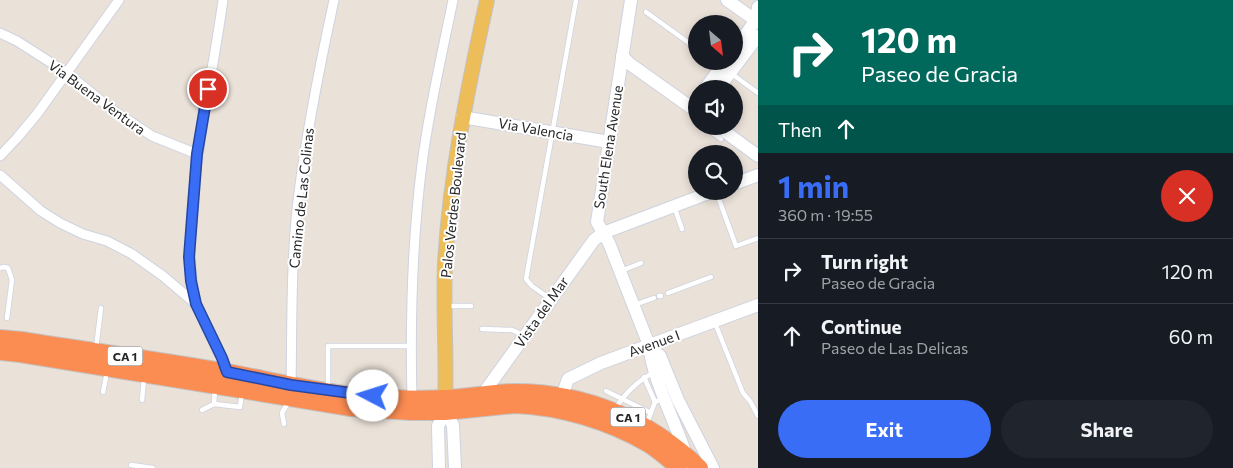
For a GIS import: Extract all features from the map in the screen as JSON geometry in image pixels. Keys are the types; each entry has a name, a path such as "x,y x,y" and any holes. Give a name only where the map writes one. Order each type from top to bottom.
{"highway":[{"name":"CA 1","path":"0,338 95,352 222,381 243,390 328,391 412,399 446,405 526,406 576,414 620,429 682,464 700,468"},
{"name":"CA 1","path":"0,352 144,374 222,381 291,391 351,408 411,412 446,405 483,394 517,392 562,396 618,405 648,420 682,464"},
{"path":"526,406 531,401 558,404 562,396"}],"main road":[{"name":"Palos Verdes Boulevard","path":"446,405 444,306 448,223 462,116 487,0"}],"street":[{"path":"0,156 37,114 119,0"},
{"path":"222,381 222,358 196,304 191,281 189,257 197,154 223,0"},
{"name":"Camino de Las Colinas","path":"291,391 293,272 297,211 315,88 334,0"},
{"path":"412,399 410,346 412,270 422,163 431,104 453,0"},
{"name":"South Elena Avenue","path":"630,0 597,222 620,271 649,345 651,359 650,374 682,464"},
{"path":"727,0 757,16 743,37"},
{"name":"Via Buena Ventura","path":"0,32 67,74 110,108 152,136 197,154"},
{"path":"743,49 758,36"},
{"path":"622,56 630,64 688,102"},
{"path":"712,80 720,70"},
{"name":"Via Valencia","path":"462,116 609,142"},
{"path":"729,135 758,156"},
{"path":"0,175 41,211 83,234 106,241 132,254 163,276 196,304"},
{"path":"743,181 758,175"},
{"path":"603,233 690,200"},
{"name":"Vista del Mar","path":"483,394 591,242 603,233"},
{"name":"Avenue I","path":"562,396 568,379 601,363 758,305"},
{"name":"South Elena Avenue","path":"649,345 660,356 678,400 713,468"},
{"name":"Palos Verdes Boulevard","path":"440,468 438,426 446,405"},
{"name":"Palos Verdes Boulevard","path":"446,405 453,425 455,468"}],"lane":[{"path":"550,299 532,286 526,279 576,0"},
{"path":"646,12 688,42"},
{"path":"728,70 758,93"},
{"path":"715,135 721,139"},
{"path":"718,200 736,246 758,238"},
{"path":"674,206 682,228"},
{"path":"620,271 641,264"},
{"path":"0,268 8,268 12,280 7,318"},
{"path":"668,293 711,277"},
{"path":"634,306 658,297"},
{"path":"444,306 471,306"},
{"path":"95,352 101,308"},
{"path":"714,321 743,393 756,408 758,416"},
{"path":"482,329 512,330 525,335"},
{"path":"328,391 328,346 410,346"},
{"path":"103,392 108,368"},
{"path":"142,400 144,374"},
{"path":"606,391 618,405 650,374"},
{"path":"214,404 222,381"},
{"path":"202,410 214,404 240,407 243,390"},
{"path":"284,424 282,413 291,391"},
{"path":"648,420 660,400"},
{"path":"131,464 153,468"}],"route":[{"path":"208,89 197,154 189,257 191,281 196,304 227,372 291,385 373,396"}]}
